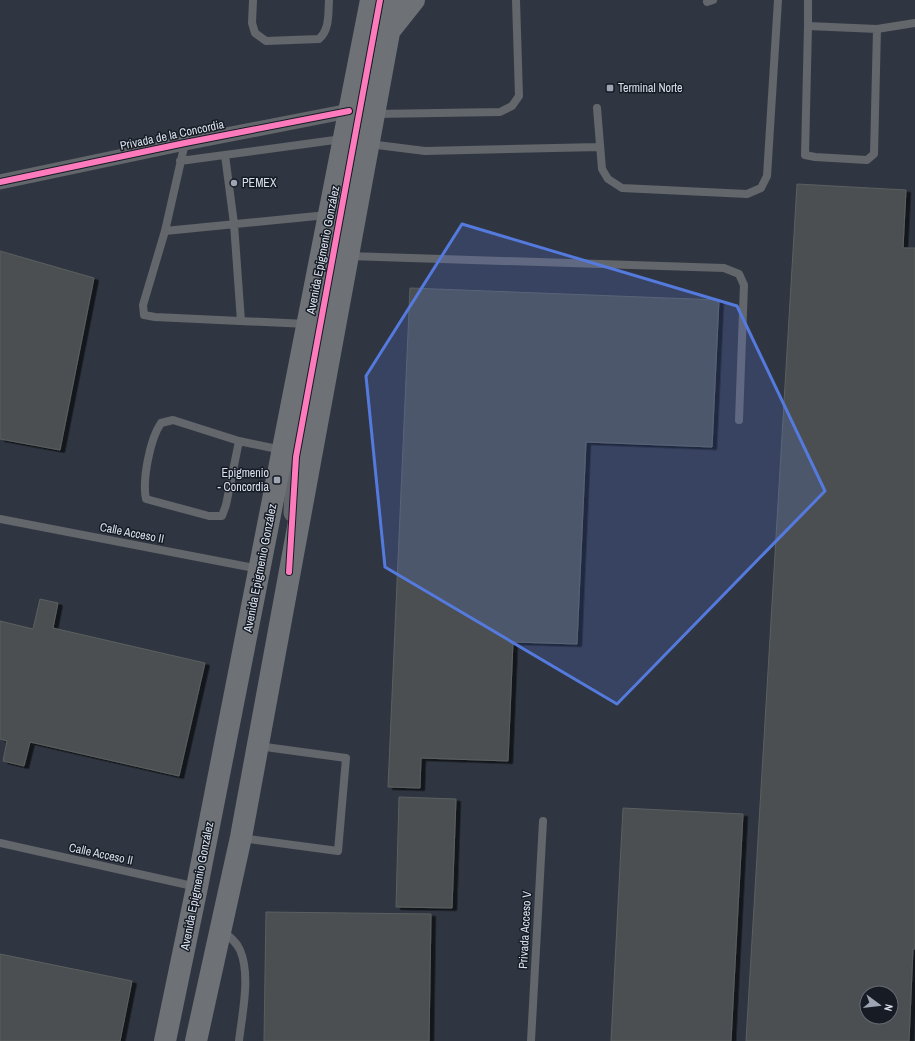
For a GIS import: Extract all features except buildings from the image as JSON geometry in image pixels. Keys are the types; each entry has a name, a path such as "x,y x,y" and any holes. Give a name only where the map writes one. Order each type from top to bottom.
{"main road":[{"name":"Avenida Epigmenio González","path":"165,1041 197,887 308,324 370,0"},
{"name":"Avenida Epigmenio González","path":"196,1041 241,837 374,114 382,27 395,0"},
{"path":"382,27 414,0"}],"street":[{"path":"289,572 296,458 382,27"},
{"name":"Privada de la Concordia","path":"0,182 185,143 349,111"}],"lane":[{"path":"253,0 252,23 254,33 266,41 319,39 325,33 329,0"},
{"path":"374,114 500,112 512,106 519,96 516,0"},
{"path":"596,108 602,169 608,179 622,188 747,194 761,188 767,176 778,0"},
{"path":"808,0 805,155 867,160 874,154 877,28"},
{"path":"808,26 877,28 915,24"},
{"path":"180,161 344,138"},
{"path":"185,143 164,231 143,305 144,315 155,318 308,324"},
{"path":"368,144 425,151 600,147"},
{"path":"225,155 234,224 241,321"},
{"path":"164,231 329,215"},
{"path":"347,256 724,268 739,274 744,285 739,420"},
{"path":"239,441 226,505 222,516 209,516 146,499 144,488 155,432 161,423 173,420 239,441 282,450"},
{"name":"Calle Acceso II","path":"0,520 259,569"},
{"path":"241,837 338,851 346,758 257,745"},
{"name":"Privada Acceso V","path":"532,1041 543,821"},
{"name":"Calle Acceso II","path":"0,844 197,887"},
{"path":"220,930 231,937 240,951 246,978 240,1041"}],"highlighted area":[{"path":"462,224 737,306 825,491 617,704 385,567 366,376"}],"cycle path":[{"path":"289,572 296,457 380,0"},
{"path":"0,182 185,143 349,111"}],"place":[{"name":"Terminal Norte","path":"610,88"},
{"name":"PEMEX","path":"234,183"},
{"name":"Epigmenio - Concordia","path":"277,480"}]}
